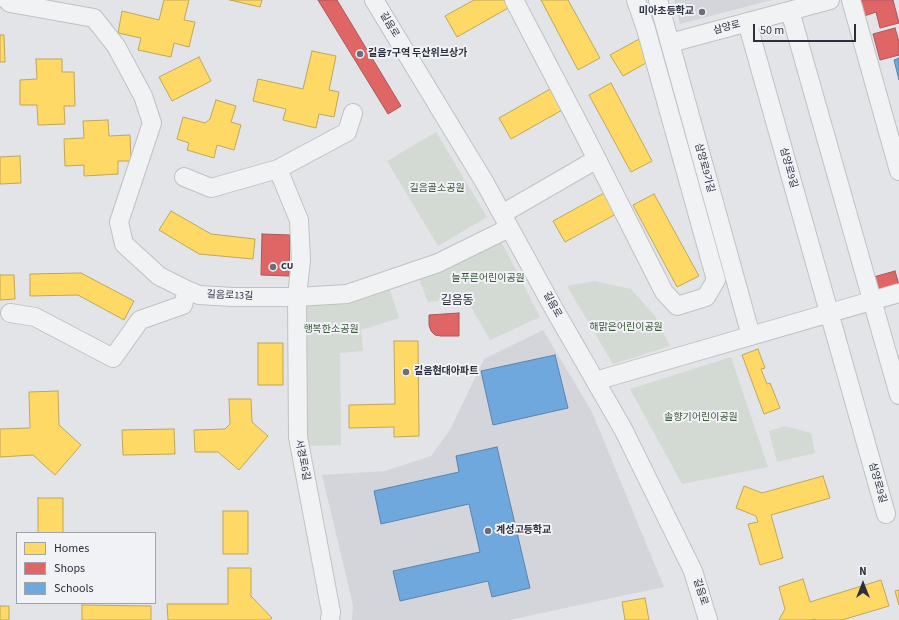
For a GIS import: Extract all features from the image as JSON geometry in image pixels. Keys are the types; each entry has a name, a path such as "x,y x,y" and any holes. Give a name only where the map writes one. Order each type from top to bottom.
{"street":[{"name":"길음로13길","path":"7,0 10,3 94,18 116,46 143,96 152,123 119,222 124,244 159,276 199,295 233,297 297,297 347,294 438,262 505,221 597,159"},
{"name":"길음로","path":"374,0 485,183 623,429 693,571 708,620"},
{"path":"514,0 664,292 677,306 706,297 716,280 646,29 636,0"},
{"name":"삼양로9가길","path":"658,0 750,336"},
{"name":"삼양로","path":"670,43 830,0"},
{"path":"851,0 899,171"},
{"path":"790,11 899,395"},
{"name":"삼양로9길","path":"747,22 886,514"},
{"path":"184,177 211,188 278,169 347,132 354,113"},
{"name":"서경로6길","path":"278,169 299,220 301,260 297,297 298,437 330,605 330,620"},
{"path":"10,313 35,318 113,358 140,320 182,305 187,290"},
{"path":"595,381 899,293"}],"shaded area":[{"name":"미아초등학교","path":"674,0 772,0 680,24"},
{"name":"계성고등학교","path":"543,330 592,412 664,587 509,620 352,620 353,606 322,475 385,471 431,456 450,430 484,359"}],"green space":[{"name":"길음골소공원","path":"436,132 487,217 438,246 387,161"},
{"name":"늘푸른어린이공원","path":"501,241 540,317 490,340 466,298 428,302 419,279"},
{"name":"해맑은어린이공원","path":"595,281 631,289 655,316 670,346 613,364 567,286"},
{"name":"행복한소공원","path":"390,290 399,318 361,330 363,351 340,353 341,445 308,446 306,305 352,303"},
{"name":"솔향기어린이공원","path":"731,357 768,467 682,484 630,389"},
{"path":"785,426 811,433 815,453 777,462 769,431"}],"building: Homes":[{"path":"164,0 189,0 184,20 195,22 189,47 174,43 171,57 138,50 141,38 118,33 122,11 159,20"},
{"path":"230,0 262,0 260,7"},
{"path":"474,0 506,0 510,7 457,37 445,16"},
{"path":"541,0 568,0 600,58 578,70"},
{"path":"0,35 4,35 5,62 0,62"},
{"path":"641,38 653,59 623,76 610,55"},
{"path":"312,51 336,56 329,90 339,92 334,117 319,114 316,128 283,120 286,109 253,101 258,79 303,89"},
{"path":"199,57 211,81 172,101 159,77"},
{"path":"36,59 62,59 62,72 74,72 75,106 64,106 65,124 38,125 37,105 20,105 20,80 37,79"},
{"path":"611,83 652,161 631,172 589,95"},
{"path":"552,88 564,109 511,139 499,118"},
{"path":"216,100 236,106 231,122 241,125 234,150 217,145 214,158 187,150 189,143 177,139 183,117 205,123 210,119"},
{"path":"108,120 109,136 130,135 131,161 118,161 118,174 84,176 84,165 65,166 64,139 84,138 83,121"},
{"path":"20,156 21,183 0,184 0,157"},
{"path":"606,192 618,213 565,242 553,221"},
{"path":"654,194 699,276 677,287 633,205"},
{"path":"171,211 211,234 255,239 253,259 199,254 159,230"},
{"path":"81,273 134,301 124,320 78,295 30,296 30,274"},
{"path":"0,275 14,275 15,299 0,300"},
{"name":"길음현대아파트","path":"394,341 418,341 419,436 394,437 394,427 349,428 349,405 395,404"},
{"path":"258,343 283,343 283,385 258,385"},
{"path":"758,349 765,368 761,369 767,384 770,383 780,408 764,414 742,355"},
{"path":"58,391 59,425 81,445 55,475 33,455 0,457 0,429 30,428 29,392"},
{"path":"229,399 251,399 252,422 268,436 239,470 218,452 195,452 194,430 225,429 230,424"},
{"path":"174,429 175,454 123,455 122,430"},
{"path":"823,476 830,498 771,515 783,558 760,565 748,524 758,522 756,516 736,508 744,486 762,493"},
{"path":"38,498 63,498 63,532 38,532"},
{"path":"223,511 248,511 248,554 223,554"},
{"path":"228,568 251,568 251,596 272,618 269,620 168,620 167,604 228,604"},
{"path":"803,579 810,602 881,580 889,606 842,620 779,620 785,609 779,587"},
{"path":"899,590 899,605 895,591"},
{"path":"645,598 649,620 625,620 622,602"},
{"path":"82,605 151,606 151,620 82,620"},
{"path":"0,606 9,606 9,620 0,620"}],"building: Shops":[{"name":"길음7구역 두산위브상가","path":"318,0 337,0 401,106 388,114"},
{"path":"856,0 893,0 899,23 880,28 876,12 861,17"},
{"path":"895,28 899,42 899,55 880,60 873,34"},
{"path":"262,234 290,235 289,276 261,275"},
{"path":"895,271 899,285 881,295 870,278"},
{"path":"459,313 459,336 435,335 431,331 429,325 429,315"}],"building: Schools":[{"path":"899,58 899,80 894,60"},
{"path":"555,355 568,408 493,425 481,371"},
{"path":"497,447 530,588 492,597 488,581 400,601 393,571 480,552 469,504 381,524 374,491 459,472 456,456"}],"place":[{"name":"미아초등학교","path":"702,12"},
{"name":"길음7구역 두산위브상가","path":"360,54"},
{"name":"CU","path":"273,267"},
{"name":"길음현대아파트","path":"406,372"},
{"name":"계성고등학교","path":"488,531"}],"district":[{"name":"길음동","path":"457,301"}]}
